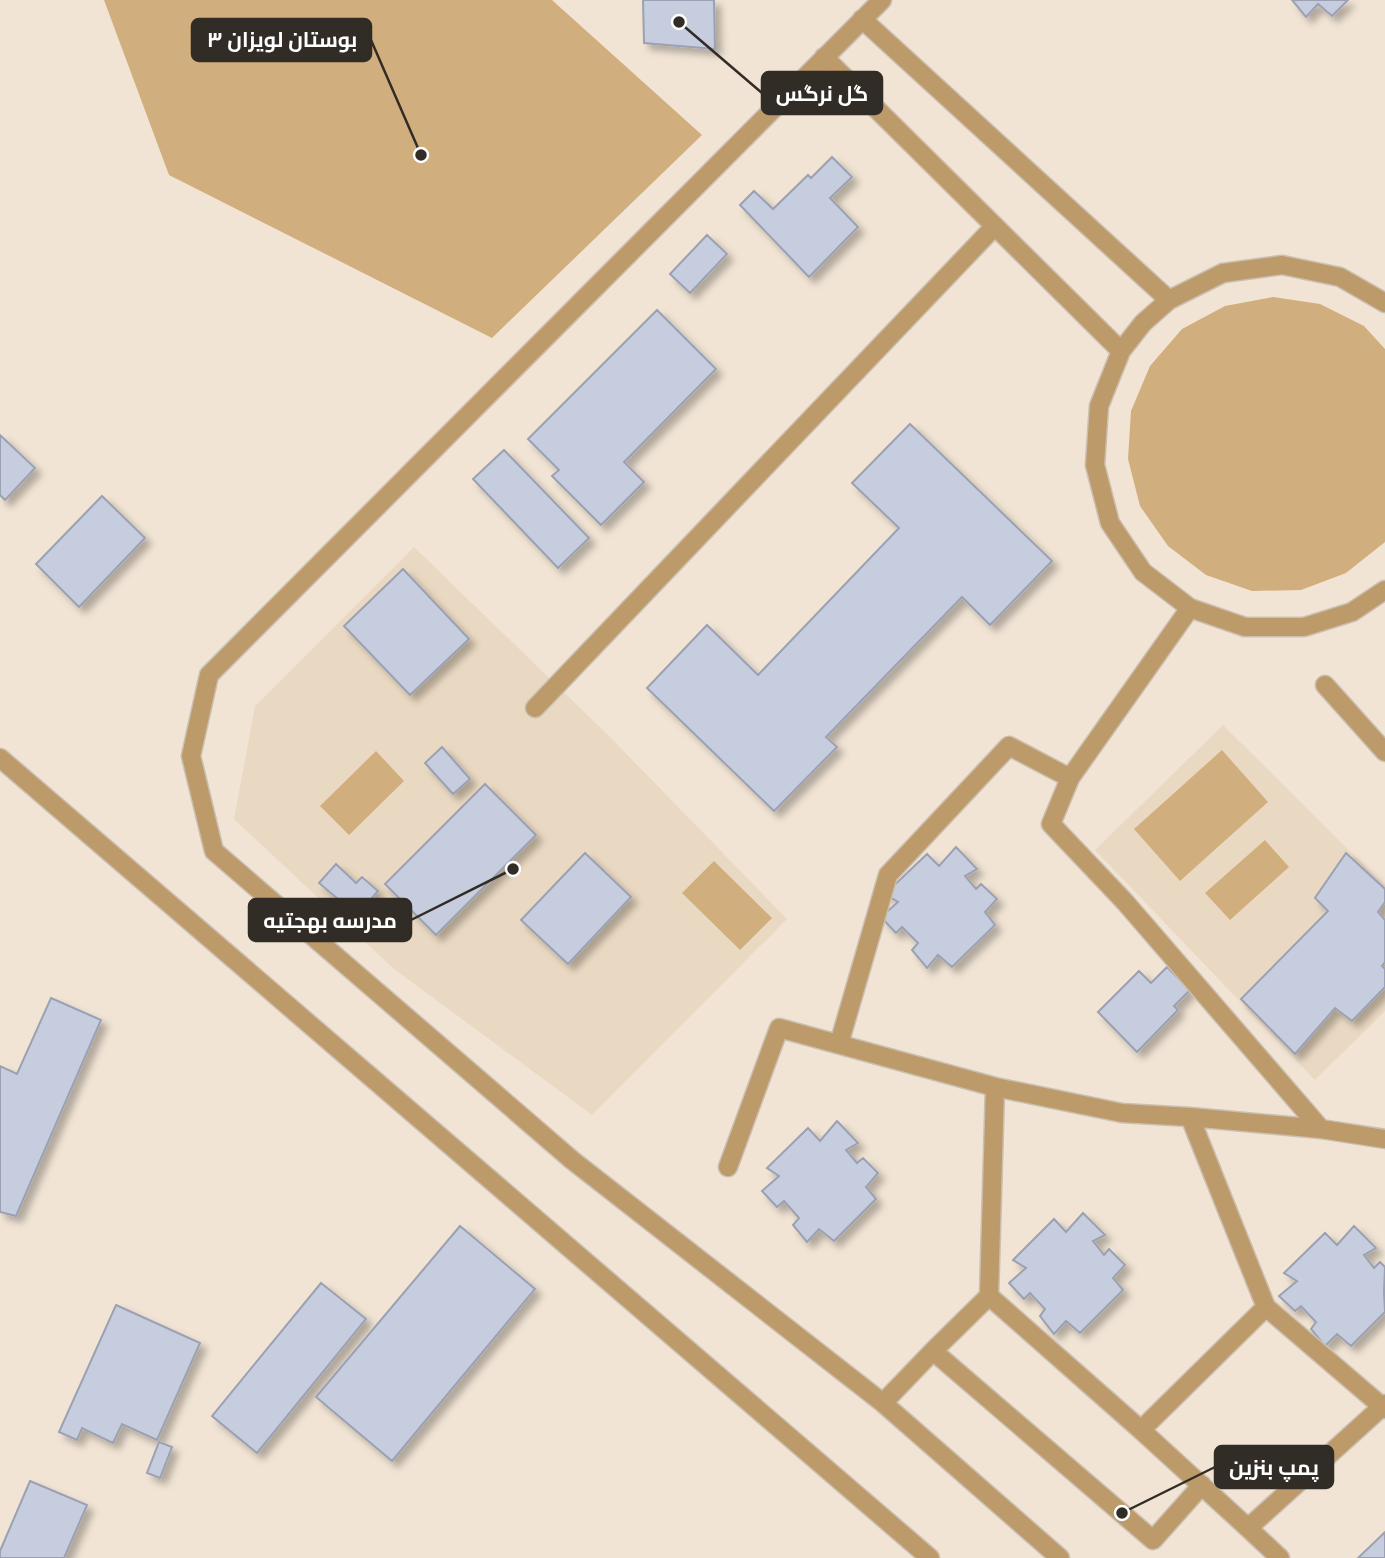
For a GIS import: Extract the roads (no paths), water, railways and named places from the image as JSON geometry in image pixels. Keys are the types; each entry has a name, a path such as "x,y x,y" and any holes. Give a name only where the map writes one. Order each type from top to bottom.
{"street":[{"path":"881,0 209,675 191,756 214,851 572,1160 883,1403 1060,1558"},
{"path":"862,19 1169,300"},
{"path":"824,57 1121,351"},
{"path":"535,708 995,226"},
{"path":"1385,303 1340,276 1282,265 1223,273 1169,300 1143,323 1121,351 1099,406 1095,465 1110,523 1143,572 1190,608 1245,627 1304,627 1352,612 1385,590"},
{"path":"1190,608 1070,778 1051,824 1125,902 1321,1129"},
{"path":"1325,685 1385,752"},
{"path":"839,1044 888,875 1009,746 1070,778"},
{"path":"0,758 930,1558"},
{"path":"728,1167 779,1028 995,1087 1122,1113 1321,1129 1385,1139"},
{"path":"883,1403 989,1296 995,1087"},
{"path":"1190,1117 1266,1307 1384,1407 1248,1528"},
{"path":"989,1296 1141,1430 1280,1558"},
{"path":"1141,1430 1266,1307"},
{"path":"933,1351 1153,1540 1202,1485"}],"place":[{"name":"گل نرگس","path":"679,22"},
{"name":"بوستان لویزان ۳","path":"421,155"},
{"name":"مدرسه بهجتیه","path":"513,869"},
{"name":"پمپ بنزین","path":"1122,1513"}]}
